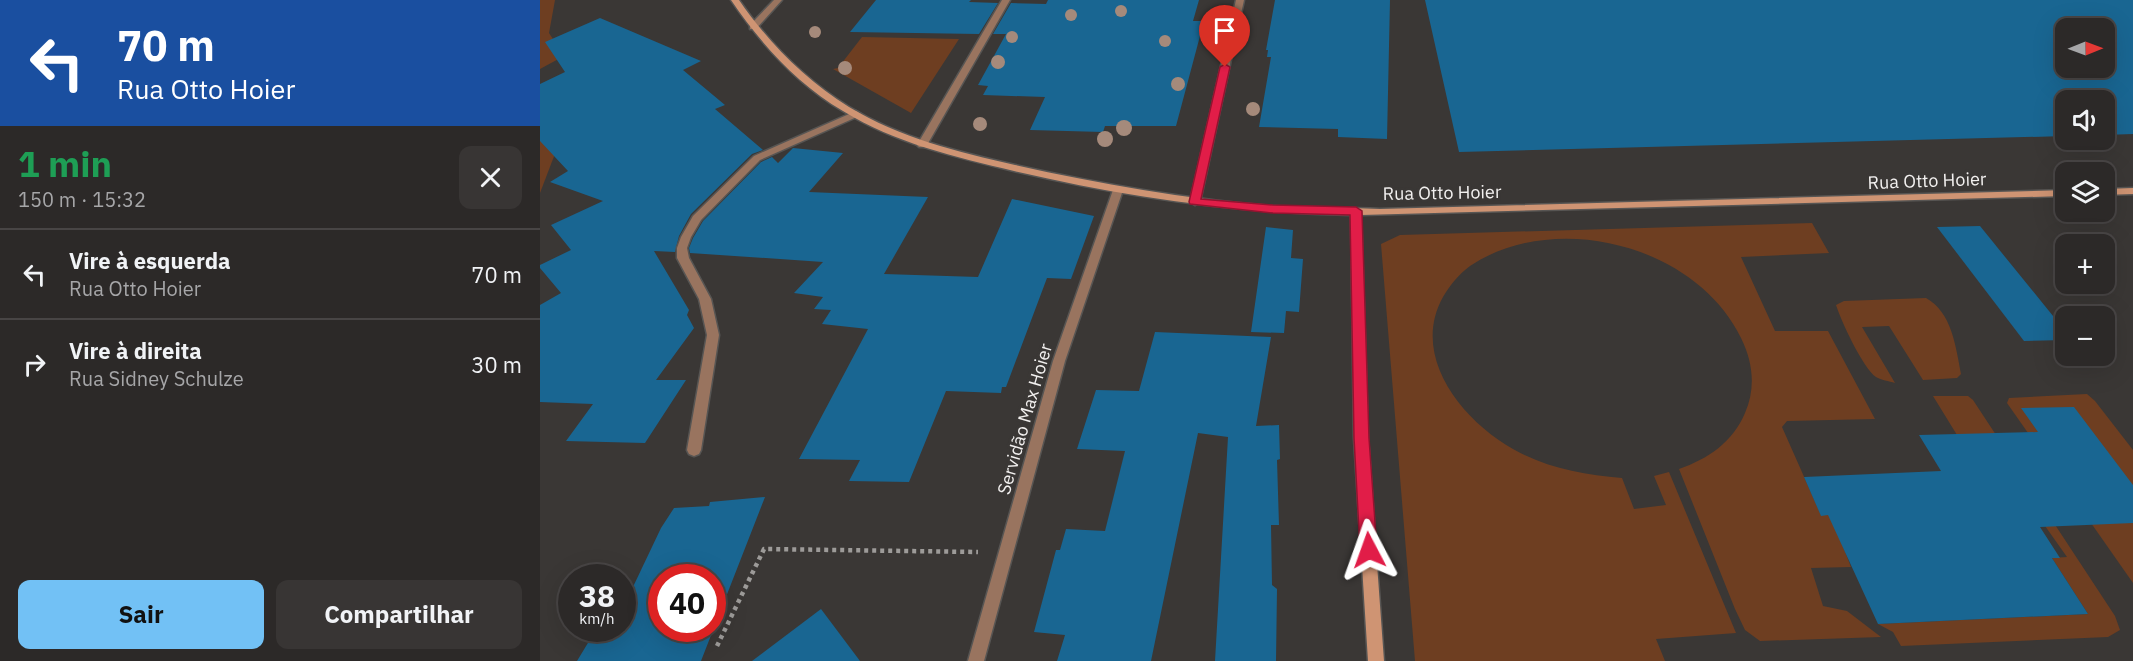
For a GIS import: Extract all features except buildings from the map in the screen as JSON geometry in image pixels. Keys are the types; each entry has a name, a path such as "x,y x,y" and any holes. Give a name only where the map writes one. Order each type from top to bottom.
{"street":[{"name":"Rua Otto Hoier","path":"735,0 753,27 807,81 856,114 922,145 1031,172 1118,190 1194,202 1273,209 1356,211 2055,193"},
{"path":"753,27 778,0"},
{"path":"922,145 1006,0"},
{"path":"1194,202 1240,0"},
{"path":"693,450 713,335 705,299 683,258 682,248 686,237 698,218 757,158 856,114"},
{"name":"Servidão Max Hoier","path":"976,661 1059,361 1118,190"},
{"path":"2115,192 2133,191"},
{"path":"1356,211 1361,438 1376,661"}],"path":[{"path":"717,646 764,549 1006,552"}],"shaded area":[{"path":"540,0 555,0 549,33 564,56 540,69"},
{"path":"862,37 959,39 911,113 833,69 838,68"},
{"path":"540,102 574,104 540,193"},
{"path":"1812,223 1829,253 1741,257 1775,331 1828,331 1875,419 1787,421 1782,427 1821,515 1831,515 1851,567 1811,568 1823,606 1847,611 1881,637 1760,641 1745,630 1679,469 1700,460 1718,448 1734,433 1745,413 1751,394 1752,375 1741,338 1720,306 1692,280 1658,259 1620,246 1581,239 1542,240 1504,249 1470,266 1458,276 1443,297 1434,319 1433,342 1437,363 1446,384 1476,421 1494,437 1526,456 1566,469 1622,478 1634,509 1666,505 1654,476 1669,472 1736,633 1656,639 1665,661 1415,661 1381,244 1400,235"},
{"path":"1926,298 1935,304 1947,321 1955,342 1961,374 1957,378 1923,380 1889,326 1862,327 1895,383 1876,377 1859,354 1836,305 1844,301"},
{"path":"2087,394 2133,450 2133,583 2007,403 2009,398"},
{"path":"1933,396 1968,396 1973,400 2115,616 2120,630 2108,637 1901,646 1893,632 1878,624 2088,614 2052,558 2067,557 1980,434 1957,435"}],"route":[{"path":"1225,67 1194,202 1273,209 1356,211 1361,438 1369,550"}]}
